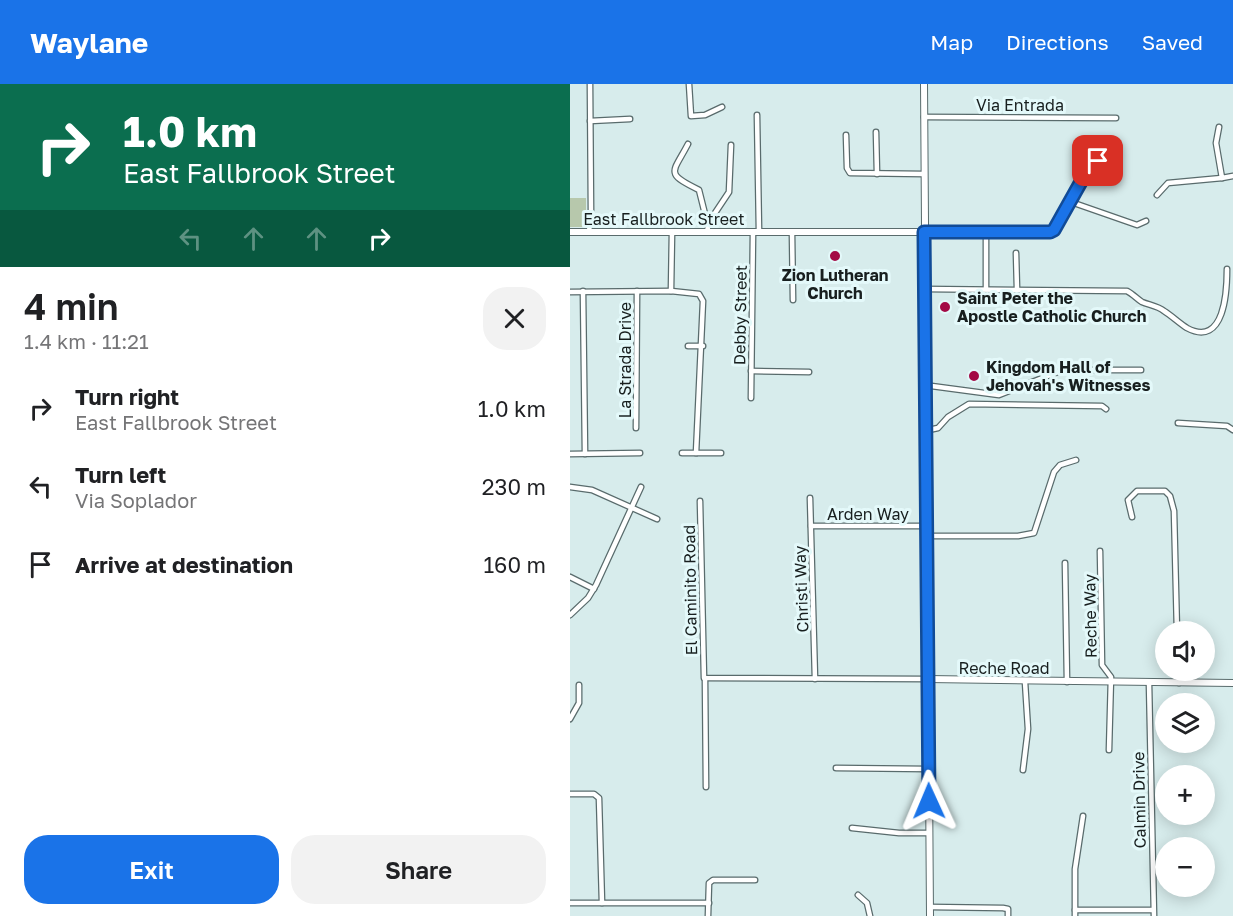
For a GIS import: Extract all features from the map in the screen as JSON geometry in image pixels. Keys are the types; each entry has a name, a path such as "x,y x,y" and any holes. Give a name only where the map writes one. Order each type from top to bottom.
{"main road":[{"path":"924,84 924,431 930,916"},
{"name":"East Fallbrook Street","path":"570,232 924,232"},
{"name":"Reche Road","path":"928,679 1233,684"}],"street":[{"path":"589,232 591,213 590,84"},
{"path":"689,84 691,116 705,115 722,107"},
{"name":"East Fallbrook Street","path":"756,232 757,115"},
{"name":"Via Entrada","path":"924,117 1116,118"},
{"path":"590,121 630,119"},
{"path":"1219,128 1216,144 1222,178"},
{"path":"876,132 877,174"},
{"path":"846,135 848,171 877,174 924,174"},
{"name":"East Fallbrook Street","path":"688,144 675,162 675,171 681,183 699,190 701,206 710,220"},
{"path":"707,232 710,220 729,192 731,146"},
{"path":"1096,149 1098,161 1082,180 1071,202 1137,225 1146,221"},
{"path":"1156,195 1168,183 1233,176"},
{"name":"East Fallbrook Street","path":"924,232 1050,232 1071,202"},
{"path":"671,291 672,232"},
{"name":"Debby Street","path":"751,398 756,232"},
{"path":"792,232 793,300"},
{"path":"986,232 986,289"},
{"path":"1017,253 1017,289"},
{"path":"924,289 1127,291 1144,303 1163,310 1188,328 1200,332 1210,329 1221,315 1227,295 1227,268"},
{"path":"570,291 671,291 699,294 703,301 703,346 696,453"},
{"path":"584,291 585,454"},
{"name":"La Strada Drive","path":"636,428 637,291"},
{"path":"688,346 703,346"},
{"path":"924,385 999,395 1062,370 1140,370"},
{"path":"751,371 809,372"},
{"path":"924,431 938,428 948,417 969,404 1102,406 1106,409"},
{"path":"1178,423 1227,426 1233,430"},
{"path":"570,454 640,453"},
{"path":"682,453 721,453"},
{"path":"925,536 1018,536 1034,533 1054,472 1060,465 1076,460"},
{"path":"570,487 592,490 657,519"},
{"path":"570,615 594,589 640,487"},
{"path":"1132,517 1128,500 1137,491 1165,491 1170,496 1174,511 1177,621"},
{"name":"Christi Way","path":"810,498 815,679"},
{"name":"El Caminito Road","path":"700,501 706,787"},
{"name":"Arden Way","path":"811,526 925,526"},
{"name":"Reche Way","path":"1100,551 1102,665 1110,675 1109,750"},
{"path":"1065,563 1067,682"},
{"path":"570,577 594,589"},
{"name":"Reche Road","path":"704,678 928,679"},
{"path":"1023,770 1028,729 1025,682"},
{"name":"Calmin Drive","path":"1149,683 1153,913"},
{"path":"570,719 579,703 579,685"},
{"path":"836,768 928,769"},
{"path":"570,794 594,794 599,798 602,903"},
{"path":"1075,916 1075,869 1083,816"},
{"path":"852,828 899,833 929,833"},
{"path":"708,916 709,883 713,880 755,880"},
{"path":"858,895 867,903 870,916"},
{"path":"570,903 709,903"},
{"path":"930,907 1003,908 1008,909 1008,916"},
{"path":"1075,910 1153,913"}],"green space":[{"path":"570,198 586,198 586,227 570,227"}],"place":[{"name":"Zion Lutheran Church","path":"835,256"},
{"name":"Saint Peter the Apostle Catholic Church","path":"945,307"},
{"name":"Kingdom Hall of Jehovah's Witnesses","path":"974,376"}],"route":[{"path":"929,801 924,232 1050,232 1054,230 1082,180 1098,161"}]}
